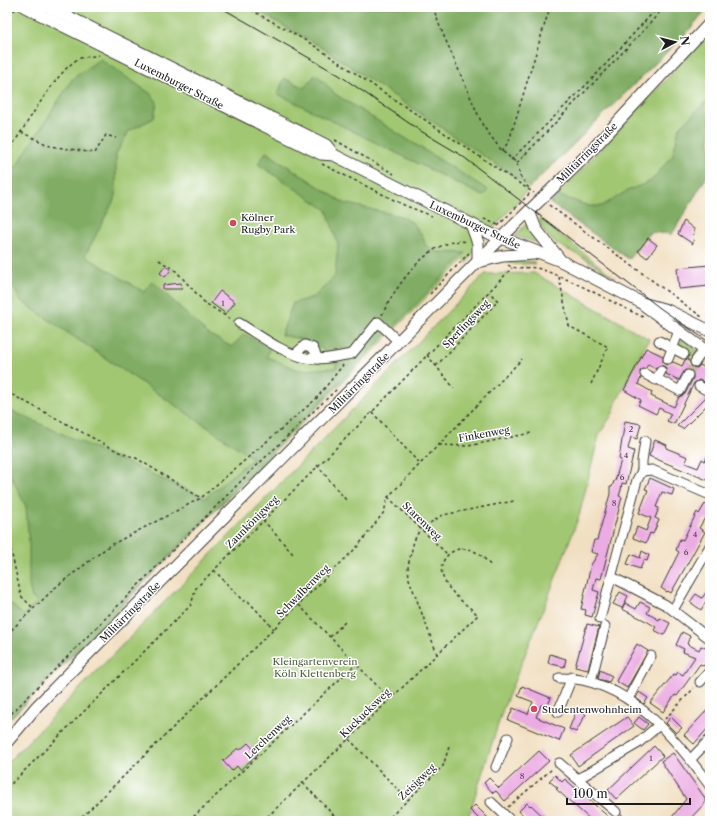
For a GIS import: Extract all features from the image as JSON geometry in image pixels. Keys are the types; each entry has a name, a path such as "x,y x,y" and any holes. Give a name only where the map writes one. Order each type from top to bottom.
{"main road":[{"name":"Luxemburger Straße","path":"25,7 321,154 334,155 496,236 561,261 640,302 707,352"},
{"name":"Luxemburger Straße","path":"49,7 326,145 334,155"},
{"name":"Militärringstraße","path":"7,742 37,706 478,262 496,236 529,211 588,154 710,23"},
{"path":"529,211 536,229 561,261"},
{"path":"471,224 478,262 503,256 542,254"},
{"name":"Luxemburger Straße","path":"640,302 667,310 708,330"}],"street":[{"path":"239,323 283,349 305,358 318,359 352,354 378,322 399,342"},
{"path":"668,359 679,331"},
{"path":"659,341 684,354"},
{"path":"695,362 707,352"},
{"path":"645,374 656,380 661,376 680,391 688,375"},
{"path":"699,386 710,392"},
{"path":"591,681 612,577 637,480 642,471 645,441"},
{"path":"642,471 652,470 710,494"},
{"path":"673,610 710,546"},
{"path":"612,577 673,610 710,639"},
{"path":"628,699 651,656"},
{"path":"700,682 710,671"},
{"path":"558,712 572,677"},
{"path":"559,678 572,677 591,681 628,699 659,725 690,759 710,786"},
{"path":"578,779 636,744 659,725"},
{"path":"496,767 508,738"},
{"path":"690,759 710,739"},
{"path":"559,763 616,812"},
{"path":"491,802 511,821"}],"path":[{"path":"246,7 310,44 531,192"},
{"path":"433,7 440,27 483,126 502,151 511,160 517,163"},
{"path":"502,151 509,142 550,7"},
{"path":"511,160 592,79 658,7"},
{"path":"517,163 646,28 664,7"},
{"path":"7,153 49,90 72,63 79,58 100,54"},
{"path":"21,132 50,146 95,153 106,135 116,138"},
{"path":"517,163 520,176 531,192"},
{"path":"496,236 531,192"},
{"path":"542,199 702,316 708,330"},
{"path":"378,322 387,304 401,284 431,252 454,241 474,242"},
{"path":"430,294 474,242"},
{"path":"159,260 176,271 205,303 226,318 239,323"},
{"path":"506,264 512,268 531,266 559,276 648,320"},
{"name":"Zaunkönigweg","path":"7,788 191,605 196,588 317,465 372,412 512,268"},
{"path":"559,276 569,326 608,347 591,384"},
{"name":"Sperlingsweg","path":"436,366 498,301 489,292"},
{"path":"7,634 33,608 84,564 109,546 201,498 316,399 352,354"},
{"path":"427,355 454,388"},
{"name":"Schwalbenweg","path":"78,821 299,605 372,530 384,512 388,497 522,359"},
{"path":"7,718 249,473 341,384"},
{"path":"7,392 120,452 136,458 201,498"},
{"path":"372,412 420,463"},
{"name":"Finkenweg","path":"438,445 449,447 468,446 531,433"},
{"path":"317,465 346,500"},
{"name":"Starenweg","path":"388,497 447,554"},
{"path":"437,654 409,579 408,566 410,551 420,529 432,520 450,513 514,501"},
{"path":"263,520 292,554"},
{"path":"7,532 22,596 33,608"},
{"path":"447,554 455,550 469,549 477,552 492,567"},
{"name":"Kuckucksweg","path":"262,821 478,615 445,582 441,567 447,554"},
{"path":"214,570 243,601 247,600 274,629"},
{"path":"299,605 390,699"},
{"path":"330,636 345,622"},
{"name":"Lerchenweg","path":"189,821 356,664"},
{"path":"659,725 700,682"},
{"path":"349,739 408,800"},
{"name":"Zeisigweg","path":"386,821 443,766 449,748"},
{"path":"502,812 559,763"},
{"path":"303,783 339,821"},
{"path":"194,816 199,821"}],"green space":[{"path":"7,7 708,7 689,30 530,187 474,250 467,263 464,259 7,722"},
{"path":"251,7 708,7 689,30 530,187 321,47"},
{"path":"710,33 710,171 672,234 650,232 629,259 550,203"},
{"path":"100,59 151,94 157,102 154,118 129,131 116,154 116,196 85,256 144,292 152,281 208,334 232,347 244,334 270,348 267,357 299,370 336,368 336,359 322,349 310,343 281,335 293,303 314,297 335,276 338,245 327,210 258,164 266,152 344,203 400,216 413,223 423,237 425,245 436,252 466,253 7,722 7,603 10,603 23,615 37,602 32,598 29,585 29,545 26,507 12,478 7,474 7,409 205,498 253,458 21,301 7,277 7,178 18,164 73,78"},
{"path":"316,74 335,94 488,190 483,196 278,94 284,78 304,88"},
{"path":"710,98 710,171 672,234 650,232 629,259 550,203 557,195 589,206 602,206 627,191 651,181 673,155 679,128"},
{"path":"539,218 615,278 586,259 557,244 546,233"},
{"path":"527,223 546,245 515,236"},
{"path":"506,258 534,262 535,264 515,264"},
{"name":"Kleingartenverein Köln Klettenberg","path":"534,273 649,339 616,403 613,413 599,435 579,516 503,709 467,821 7,821 7,763 485,274"},
{"path":"682,338 697,350 695,358 685,352 679,344"}],"building":[{"path":"684,221 694,229 693,244 678,234"},
{"path":"648,238 657,245 647,258 638,251"},
{"path":"710,265 710,286 679,289 677,268"},
{"path":"165,266 171,270 165,277 160,273"},
{"path":"181,283 182,289 163,289 163,285"},
{"path":"220,291 235,302 226,314 211,303"},
{"path":"646,348 663,356 663,362 666,365 673,362 682,366 685,360 688,359 692,367 697,368 700,365 710,370 710,385 699,380 694,383 674,424 667,421 671,414 659,408 656,414 638,405 641,400 624,390","holes":["648,364 656,369 658,366 664,366 666,368 666,374 679,380 685,370 690,370 693,372 693,378 685,394 679,397 674,407 651,396 652,392 638,384 641,378 640,371 646,368"]},
{"path":"706,397 710,402 683,429 677,426"},
{"path":"625,421 641,424 637,439 631,437 628,449 634,451 626,484 622,483 619,496 622,497 601,579 596,578 593,590 599,592 592,617 585,615 586,610 581,609 591,565 598,554 591,552 594,540 597,540 610,494 610,487 612,487 615,481 621,460 619,459"},
{"path":"655,440 667,445 666,448 688,457 685,463 698,468 702,459 705,461 710,450 710,473 707,480 649,456"},
{"path":"650,478 674,489 672,495 662,492 656,507 659,508 655,518 659,520 653,534 650,533 646,543 633,538 637,527 646,531 651,518 639,513 648,490 645,489"},
{"path":"705,504 710,507 710,520 705,518 699,528 705,532 671,593 668,591 667,592 661,588 679,552 676,550 680,539 683,540 697,512 699,514"},
{"path":"642,551 649,555 647,561 644,560 640,569 627,564 631,554 640,558"},
{"path":"710,587 710,603 706,601 701,610 690,602 696,594 702,598"},
{"path":"620,592 628,596 622,608 613,604"},
{"path":"640,602 650,607 647,613 659,620 660,618 670,623 664,635 654,630 656,627 648,622 622,609 625,603 636,609"},
{"path":"587,624 599,627 588,670 575,667"},
{"path":"682,632 690,636 687,644 699,650 701,646 710,650 710,655 704,666 700,664 677,696 675,695 663,712 650,703 674,674 676,675 678,672 683,675 695,657 683,652 684,649 676,645"},
{"path":"637,644 648,651 627,688 616,681"},
{"path":"550,654 566,659 564,667 548,663"},
{"path":"600,670 612,676 609,682 598,679"},
{"path":"522,686 551,698 547,707 541,705 536,717 564,729 559,741 508,720 513,708 528,714 533,702 518,696"},
{"path":"639,692 648,698 644,704 636,698"},
{"path":"710,707 710,726 694,744 684,735"},
{"path":"577,709 586,714 576,732 569,729"},
{"path":"627,717 634,726 578,766 571,755"},
{"path":"639,717 648,724 643,730 634,723"},
{"path":"671,717 682,728 676,733 666,723"},
{"path":"248,743 258,754 240,770 237,766 232,771 223,761 238,748 240,750"},
{"path":"654,746 663,756 616,799 608,790"},
{"path":"539,751 549,761 505,801 496,791 493,793 484,783 489,778 499,788"},
{"path":"673,753 705,798 705,803 688,821 669,821 686,799 661,761"},
{"path":"555,775 562,782 565,779 612,820 621,814 629,821 592,821 549,781"},
{"path":"527,803 548,821 528,821 519,811"},
{"path":"475,805 491,821 481,821 470,810"}],"tunnel":[{"path":"688,375 695,362"}],"tram line":[{"path":"220,7 339,75 419,130 461,155 660,308 710,343"}],"place":[{"name":"Kölner Rugby Park","path":"233,223"},
{"name":"Studentenwohnheim","path":"534,709"}]}
